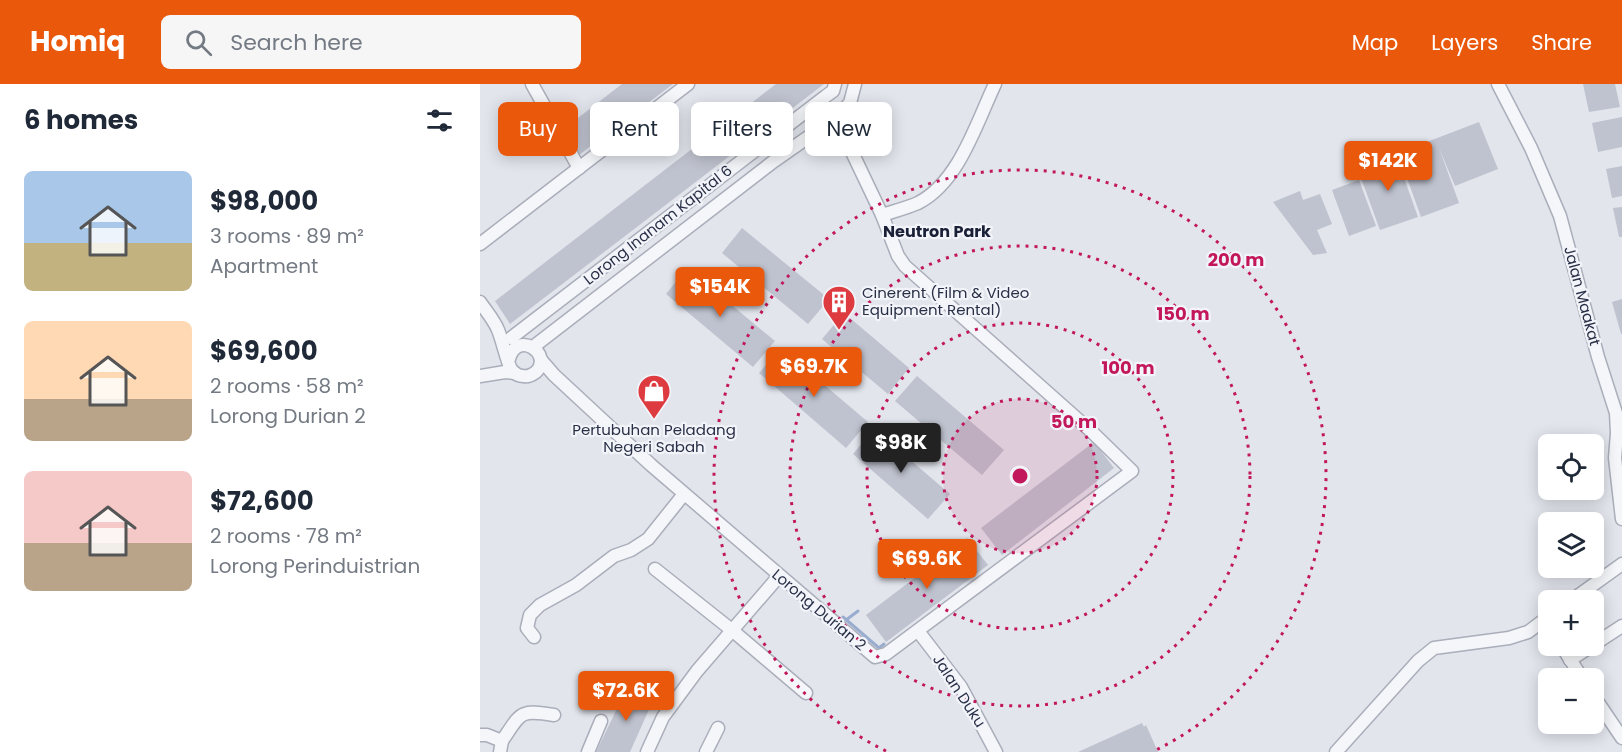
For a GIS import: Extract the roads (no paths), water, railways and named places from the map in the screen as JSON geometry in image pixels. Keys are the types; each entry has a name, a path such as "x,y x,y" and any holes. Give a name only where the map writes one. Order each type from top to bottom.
{"street":[{"path":"532,84 579,168"},
{"path":"480,244 688,84"},
{"path":"850,102 855,84"},
{"path":"855,156 882,215 918,203 947,181 957,165 995,84"},
{"name":"Jalan Maakat","path":"1498,84 1531,148 1560,216 1598,357 1616,413 1615,458 1622,519"},
{"name":"Lorong Inanam Kapital 6","path":"511,338 834,87"},
{"path":"509,359 513,350 528,346 805,139"},
{"name":"Lorong Durian 2","path":"541,360 554,375 684,494 779,576 875,657 886,654 1132,471 1092,432 912,274 898,256 882,215"},
{"path":"480,302 496,326 510,365 520,375"},
{"path":"496,326 539,355 541,360 535,373 520,375"},
{"path":"480,376 496,372 554,375"},
{"path":"534,636 527,628 530,615 540,605 576,585 614,556 631,550 648,539 684,494"},
{"path":"1586,590 1622,564"},
{"path":"655,569 806,693"},
{"path":"647,752 663,717 697,671 779,576"},
{"path":"1336,752 1418,661 1434,648 1509,638 1528,632 1538,626"},
{"path":"1570,660 1622,626"},
{"name":"Jalan Duku","path":"918,631 960,687 996,752"},
{"path":"1567,656 1575,668"},
{"path":"480,735 487,735 501,747 521,714 532,711 554,715"},
{"path":"1604,711 1621,735"},
{"path":"588,752 602,721"},
{"path":"706,752 718,728"}],"waterway":[{"path":"846,620 858,611"},
{"path":"843,617 879,648 884,644"}],"place":[{"name":"Cinerent (Film & Video Equipment Rental)","path":"839,331"},
{"name":"Pertubuhan Peladang Negeri Sabah","path":"654,420"}],"district":[{"name":"Neutron Park","path":"937,231"}]}
